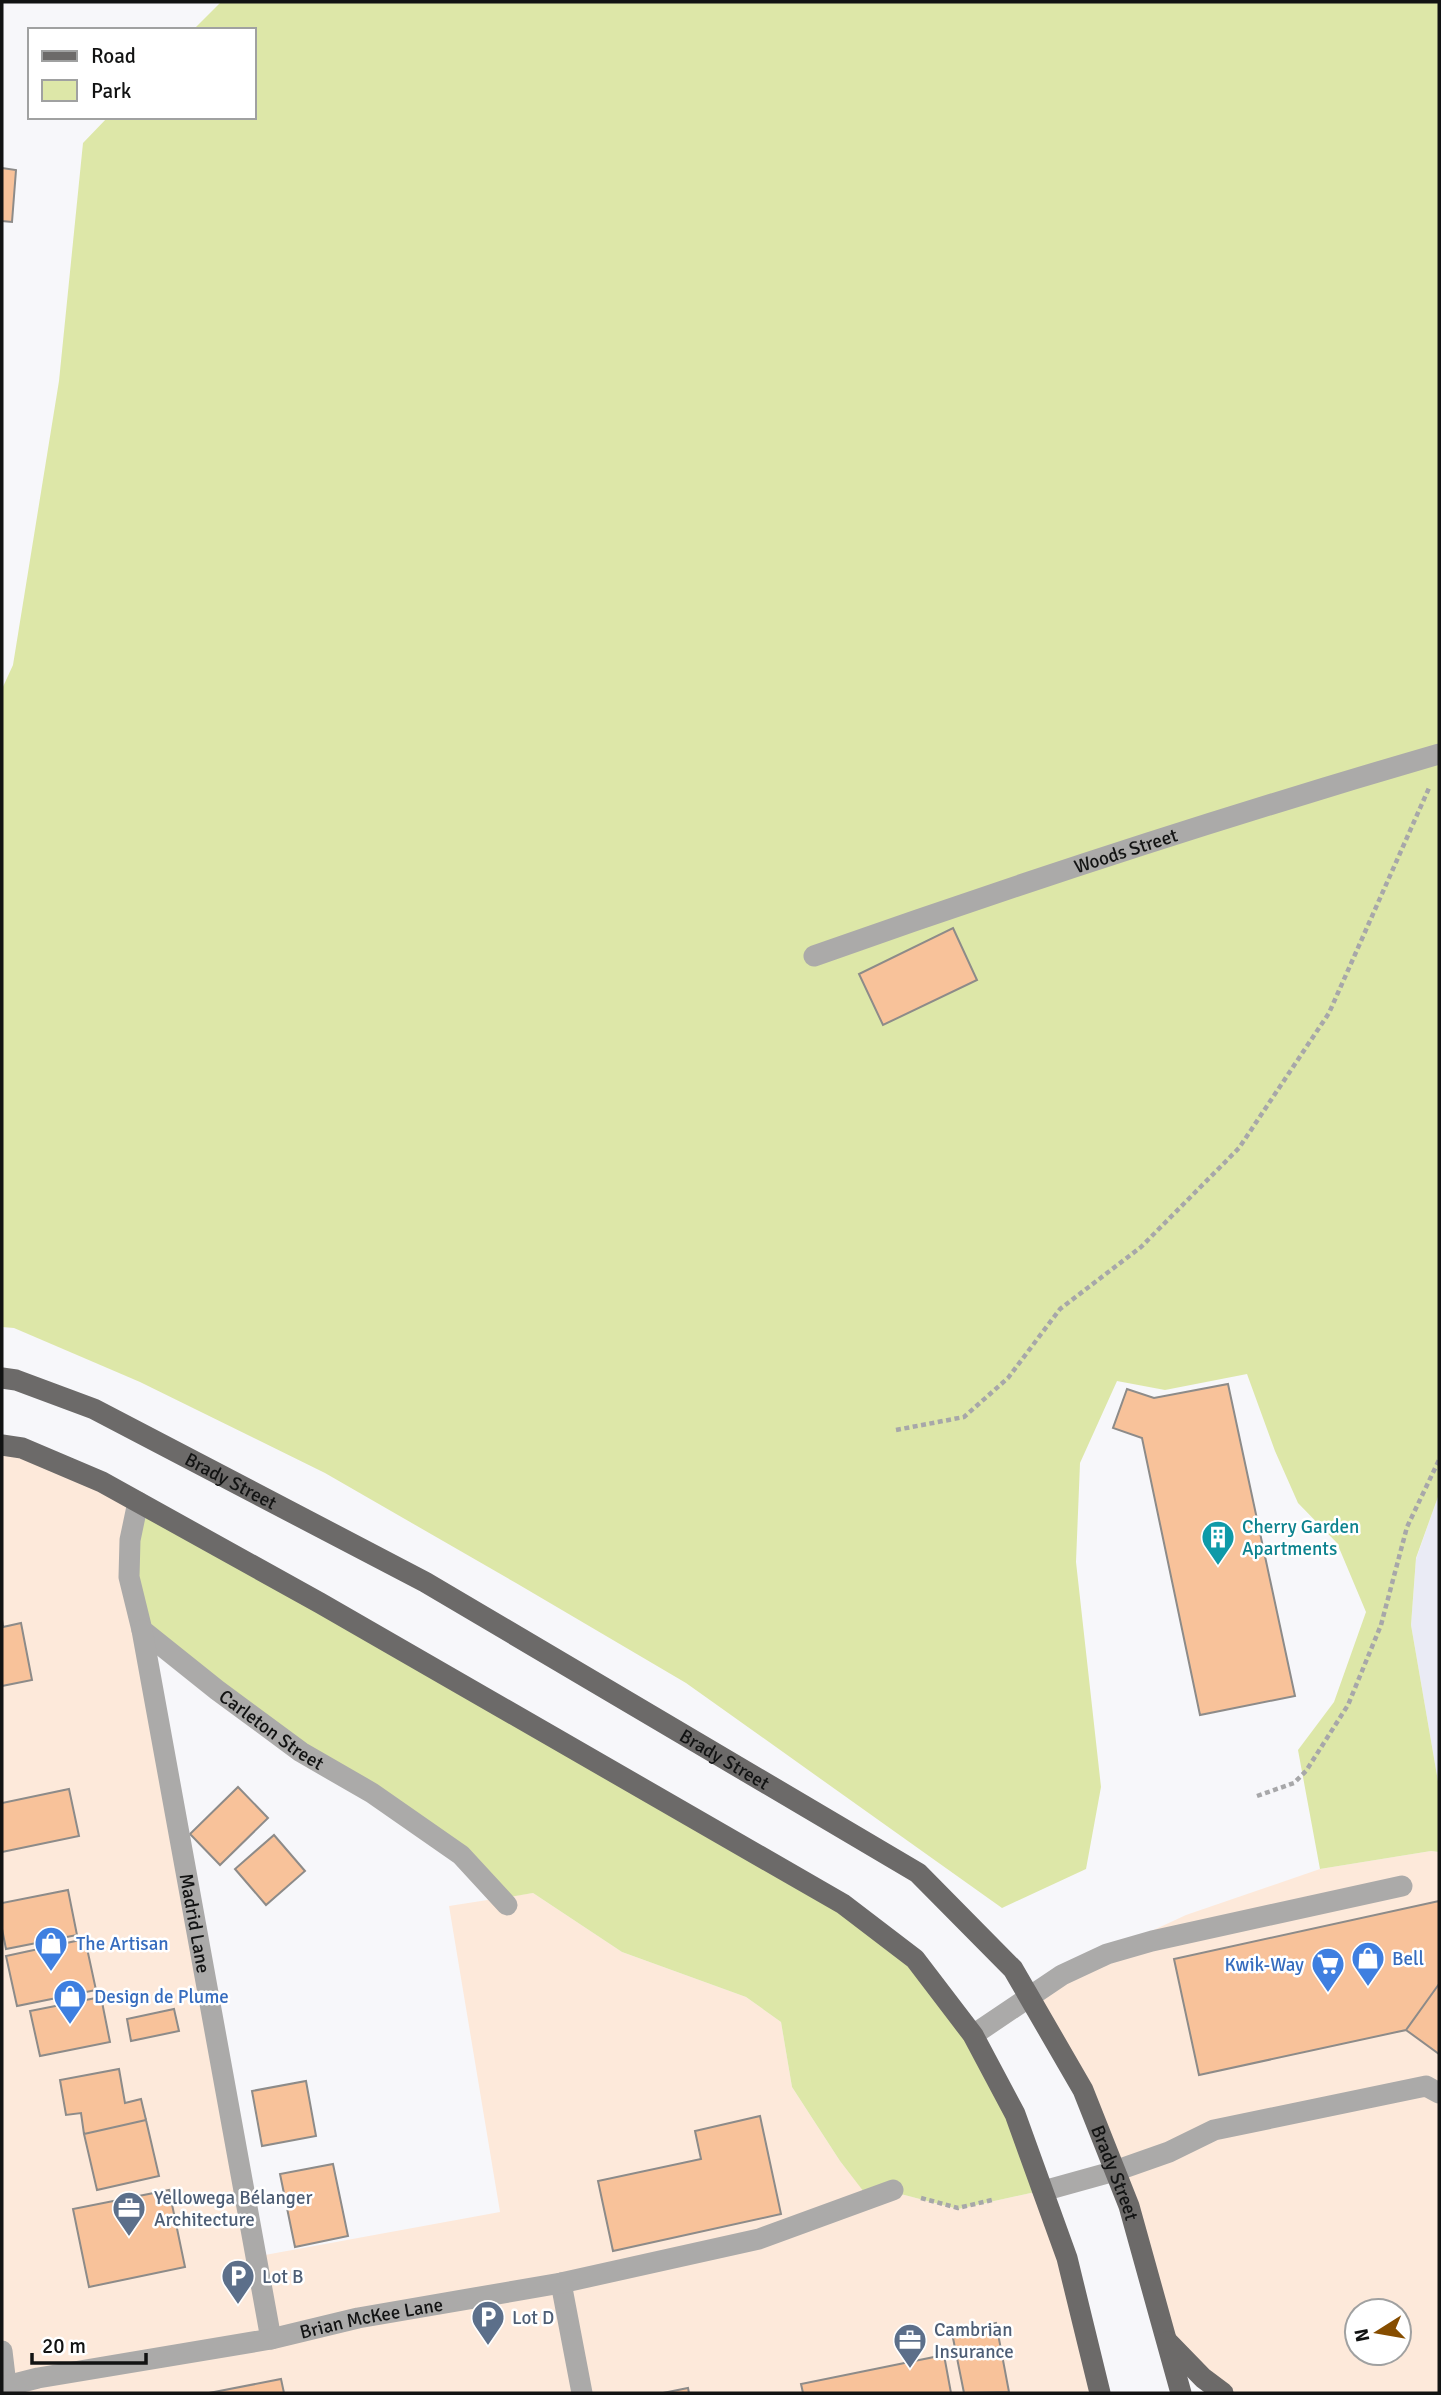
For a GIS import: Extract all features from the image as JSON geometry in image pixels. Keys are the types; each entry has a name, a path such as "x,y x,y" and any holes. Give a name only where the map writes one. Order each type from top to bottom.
{"main road":[{"name":"Brady Street","path":"2,1378 94,1409 425,1582 918,1873 1013,1969 1083,2090 1129,2206 1181,2393"},
{"path":"2,1445 22,1448 102,1482 320,1603 843,1904 915,1959 973,2035 1015,2114 1068,2258 1100,2393"},
{"path":"1166,2340 1203,2378 1223,2393"}],"street":[{"name":"Woods Street","path":"814,956 971,900 1439,754"},
{"path":"138,1502 130,1540 129,1577 142,1629"},
{"name":"Carleton Street","path":"142,1629 300,1752 372,1793 461,1855 507,1905"},
{"name":"Madrid Lane","path":"142,1629 271,2339"},
{"path":"973,2035 1062,1975 1107,1954 1152,1941 1402,1886"},
{"path":"1043,2190 1115,2171 1169,2152 1214,2130 1426,2086 1439,2093"},
{"name":"Brian McKee Lane","path":"5,2389 38,2378 271,2339 358,2318 561,2283 759,2239 894,2190"},
{"path":"561,2283 582,2393"},
{"path":"2,2351 5,2389"}],"path":[{"path":"896,1430 964,1417 1008,1378 1060,1309 1141,1247 1239,1148 1329,1013 1434,777"},
{"path":"1258,1796 1294,1783 1306,1771 1348,1706 1381,1625 1407,1527 1439,1460"},
{"path":"894,2190 958,2207 992,2200"}],"shaded area":[{"path":"2,1448 134,1503 127,1542 254,2257 500,2212 449,1906 533,1893 622,1952 746,1997 781,2022 792,2087 840,2161 874,2204 893,2192 958,2209 1040,2191 1097,2393 2,2393"},
{"path":"1439,1494 1439,1787 1411,1625 1416,1559"},
{"path":"1431,1851 1439,1852 1439,2393 1230,2393 1168,2337 1131,2205 1030,1992 1061,1973 1186,1915 1320,1869"}],"green space":[{"path":"221,2 1439,2 1439,1494 1416,1558 1411,1625 1439,1787 1439,1852 1431,1851 1320,1869 1298,1750 1334,1702 1366,1612 1337,1543 1298,1503 1275,1451 1247,1374 1165,1390 1117,1381 1080,1463 1076,1562 1101,1787 1086,1869 1002,1908 686,1683 516,1583 325,1473 140,1382 14,1328 2,1327 2,689 13,665 59,381 83,143 106,119 256,119 256,28 195,28"},
{"path":"134,1503 842,1906 912,1961 971,2036 1040,2191 958,2209 893,2192 874,2205 840,2161 792,2087 781,2022 746,1997 622,1952 533,1893 498,1899 458,1856 139,1630"}],"building":[{"path":"2,168 16,170 12,222 2,221"},
{"path":"953,928 977,980 883,1025 859,974"},
{"name":"Cherry Garden Apartments","path":"1228,1384 1295,1696 1200,1715 1142,1438 1113,1428 1127,1389 1154,1398"},
{"path":"2,1620 3,1627 21,1623 32,1680 2,1686"},
{"path":"238,1787 268,1818 220,1865 190,1834"},
{"path":"69,1789 79,1836 2,1852 2,1803"},
{"path":"274,1835 305,1871 266,1905 235,1869"},
{"path":"68,1890 77,1935 6,1949 2,1929 2,1903"},
{"path":"1439,1901 1439,1984 1406,2030 1199,2075 1174,1959"},
{"name":"The Artisan","path":"85,1939 96,1990 17,2006 6,1956"},
{"path":"1439,1984 1439,2054 1406,2030"},
{"name":"Design de Plume","path":"101,1997 110,2042 40,2056 30,2011"},
{"path":"174,2009 179,2031 131,2041 127,2019"},
{"path":"119,2069 125,2103 141,2099 146,2120 84,2134 81,2113 66,2115 60,2080"},
{"path":"306,2081 316,2136 262,2146 252,2091"},
{"path":"760,2116 781,2214 613,2251 598,2181 701,2159 695,2131"},
{"path":"146,2120 159,2176 97,2190 84,2134"},
{"path":"333,2164 348,2236 295,2247 280,2174"},
{"name":"Yellowega Bélanger Architecture","path":"169,2190 185,2267 89,2287 73,2209"},
{"path":"996,2323 1009,2392 964,2393 952,2333"},
{"name":"Cambrian Insurance","path":"944,2355 951,2393 803,2393 801,2384"},
{"path":"281,2379 284,2393 209,2393"},
{"path":"688,2388 689,2393 663,2393"}],"place":[{"name":"Cherry Garden Apartments","path":"1218,1567"},
{"name":"The Artisan","path":"51,1973"},
{"name":"Bell","path":"1368,1988"},
{"name":"Kwik-Way","path":"1328,1994"},
{"name":"Design de Plume","path":"70,2026"},
{"name":"Yellowega Bélanger Architecture","path":"129,2238"},
{"name":"Lot B","path":"238,2306"},
{"name":"Lot D","path":"488,2347"},
{"name":"Cambrian Insurance","path":"910,2370"}]}
